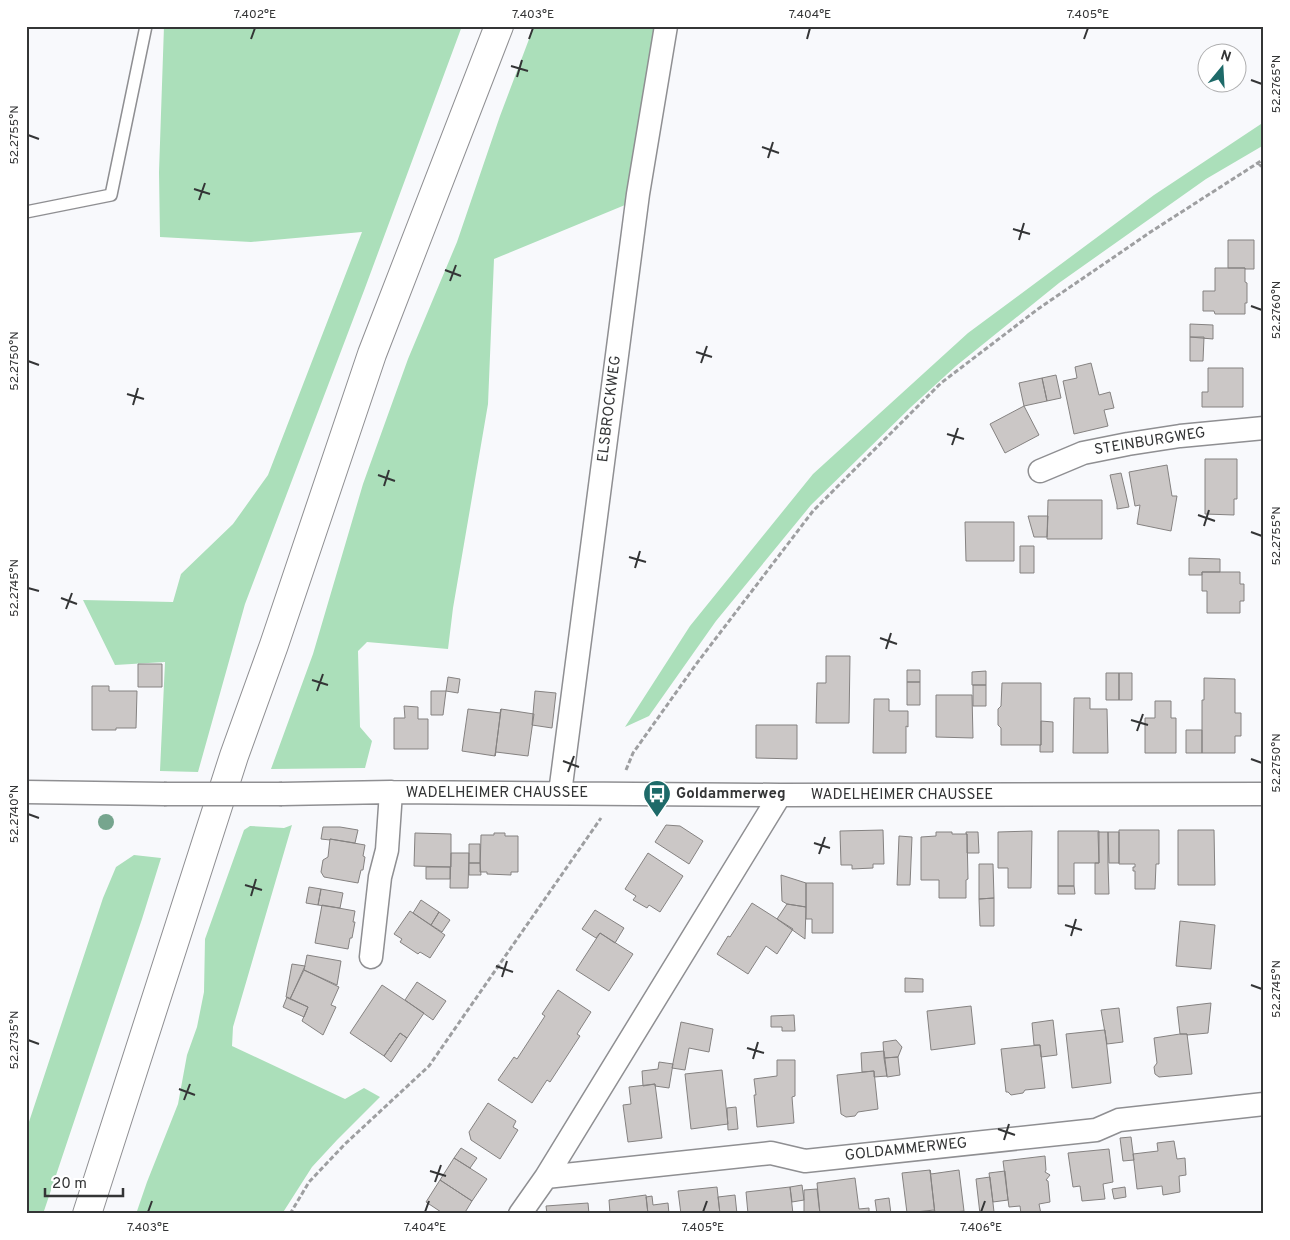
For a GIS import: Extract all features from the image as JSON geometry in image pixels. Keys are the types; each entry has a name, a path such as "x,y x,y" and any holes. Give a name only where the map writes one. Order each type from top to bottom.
{"highway":[{"path":"87,1214 234,756 274,645 372,354 499,26"}],"street":[{"name":"ELSBROCKWEG","path":"560,793 637,204 666,26"},
{"name":"STEINBURGWEG","path":"1040,471 1083,453 1128,444 1180,436 1264,428"},
{"name":"WADELHEIMER CHAUSSEE","path":"26,792 780,795 1264,794"},
{"name":"WADELHEIMER CHAUSSEE","path":"372,957 380,877 387,850 391,792"},
{"path":"520,1214 546,1177 780,795"},
{"name":"GOLDAMMERWEG","path":"546,1177 771,1153 805,1161 1096,1130 1119,1120 1264,1104"}],"lane":[{"path":"26,212 111,194 146,26"}],"path":[{"path":"290,1214 309,1182 345,1144 430,1066 591,833 616,794 638,746 697,663 813,511 941,383 1038,309 1152,231 1264,159"},
{"path":"1258,163 1264,169"}],"green space":[{"path":"164,26 462,26 245,604 198,772 160,771 165,662 115,665 83,600 173,602 181,574 233,524 268,475 362,232 251,242 160,237 159,172"},
{"path":"534,26 655,26 625,205 494,259 488,404 453,608 448,649 367,642 358,651 360,727 372,741 365,768 271,769 313,654 363,484 408,359 457,242 500,116"},
{"path":"1264,122 1264,145 1206,179 1059,283 956,366 911,407 811,505 716,621 649,716 625,727 690,626 813,474 968,333 1154,195"},
{"path":"292,825 233,1027 232,1046 345,1099 364,1088 380,1097 312,1167 282,1214 136,1214 178,1104 187,1055 197,1027 204,992 205,939 244,830 250,826 284,828"},
{"path":"134,855 161,858 43,1214 26,1214 26,1131 103,898 116,867"}],"building":[{"path":"1228,240 1254,240 1254,269 1228,268"},
{"path":"1215,268 1245,268 1247,303 1245,303 1245,314 1215,314 1214,311 1203,311 1203,291 1215,291"},
{"path":"1190,324 1213,325 1213,339 1190,337"},
{"path":"1190,337 1204,337 1203,361 1190,361"},
{"path":"1091,363 1099,395 1110,392 1114,408 1104,410 1108,426 1074,434 1063,381 1077,378 1075,367"},
{"path":"1208,368 1243,368 1243,407 1202,407 1202,392 1208,392"},
{"path":"1056,375 1061,398 1047,401 1042,378"},
{"path":"1042,378 1047,401 1024,406 1019,383"},
{"path":"1024,406 1039,435 1005,453 990,424"},
{"path":"1205,459 1237,459 1237,499 1234,499 1234,515 1205,514"},
{"path":"1167,465 1172,496 1177,496 1171,531 1137,524 1140,505 1135,506 1129,472"},
{"path":"1121,473 1129,507 1117,509 1110,475"},
{"path":"1048,500 1102,500 1102,539 1047,539"},
{"path":"1028,516 1048,516 1047,537 1034,537"},
{"path":"965,522 1014,522 1014,561 966,561"},
{"path":"1020,546 1034,546 1034,573 1020,573"},
{"path":"1189,558 1220,559 1220,572 1202,572 1202,575 1189,575"},
{"path":"1202,572 1240,572 1240,584 1244,584 1244,601 1240,601 1240,613 1207,613 1207,591 1202,591"},
{"path":"826,656 850,656 849,723 816,723 817,683 826,683"},
{"path":"138,664 162,664 162,687 138,687"},
{"path":"907,670 920,670 920,682 907,682"},
{"path":"986,671 986,685 972,685 972,672"},
{"path":"1106,673 1119,673 1119,700 1106,700"},
{"path":"1119,673 1132,673 1132,700 1119,700"},
{"path":"448,677 460,679 458,693 446,691"},
{"path":"1204,678 1235,679 1235,713 1241,713 1241,736 1235,736 1235,753 1202,753"},
{"path":"907,682 920,682 920,705 907,705"},
{"path":"1002,683 1041,683 1041,745 1001,745 998,709 1001,706"},
{"path":"973,685 986,685 986,706 973,706"},
{"path":"92,686 109,686 109,691 137,691 136,728 92,730"},
{"path":"431,691 446,691 443,715 431,715"},
{"path":"535,691 556,693 552,728 532,725"},
{"path":"936,695 972,695 973,738 936,737"},
{"path":"1074,698 1090,698 1090,709 1107,709 1108,753 1073,753"},
{"path":"874,699 889,699 889,711 908,711 906,753 873,753"},
{"path":"1155,701 1171,701 1171,718 1176,718 1176,753 1145,753 1145,718 1155,718"},
{"path":"404,706 418,707 418,719 428,719 428,749 394,749 394,718 405,718"},
{"path":"468,709 500,713 501,709 495,756 462,751"},
{"path":"501,709 534,714 528,756 496,752 495,756"},
{"path":"1041,721 1053,722 1053,752 1040,752"},
{"path":"756,725 797,725 797,759 756,758"},
{"path":"1186,730 1202,730 1202,753 1186,753"},
{"path":"666,825 680,826 703,841 689,864 655,842"},
{"path":"323,827 358,830 355,843 321,839"},
{"path":"883,830 884,864 873,864 873,868 852,869 852,865 841,865 840,831"},
{"path":"1119,830 1159,830 1159,864 1156,864 1155,889 1135,889 1135,871 1133,871 1133,867 1135,867 1135,864 1119,864"},
{"path":"1178,830 1214,830 1215,885 1178,885"},
{"path":"1032,831 1031,888 1008,888 1008,868 998,868 998,832"},
{"path":"1058,831 1099,831 1099,863 1074,863 1074,886 1058,886"},
{"path":"936,832 967,834 968,879 966,880 966,898 939,898 939,880 921,880 921,837 936,836"},
{"path":"966,832 978,832 979,853 967,853"},
{"path":"1098,832 1108,832 1109,894 1095,894 1095,863 1099,863"},
{"path":"1108,832 1119,832 1119,863 1109,863"},
{"path":"415,833 451,834 451,867 414,866"},
{"path":"494,833 505,833 505,836 518,836 518,872 511,872 511,875 480,872 481,835 494,835"},
{"path":"899,836 912,837 910,885 897,885"},
{"path":"330,839 365,845 363,870 361,870 358,883 324,877 321,872 323,860 328,857"},
{"path":"469,844 480,844 480,863 469,863"},
{"path":"451,853 469,853 468,888 450,888"},
{"path":"648,853 683,876 660,912 649,905 647,908 633,900 636,896 625,889"},
{"path":"469,863 480,863 481,875 469,875"},
{"path":"979,864 993,864 994,898 979,899"},
{"path":"426,867 450,867 450,879 426,879"},
{"path":"781,875 806,883 806,907 787,904 782,901"},
{"path":"806,883 833,883 833,933 812,933 812,919 806,919"},
{"path":"1058,886 1074,886 1075,894 1058,894"},
{"path":"309,887 321,889 318,905 306,903"},
{"path":"321,889 343,893 340,908 318,905"},
{"path":"994,898 994,926 980,926 979,899"},
{"path":"421,900 439,912 431,925 413,913"},
{"path":"752,903 793,929 777,954 766,946 748,974 717,954"},
{"path":"787,904 806,907 805,939 777,919"},
{"path":"322,905 355,911 353,922 355,922 348,949 315,943"},
{"path":"595,910 624,928 615,943 600,933 596,938 582,929"},
{"path":"410,911 445,935 430,958 420,952 418,954 400,942 402,939 394,934"},
{"path":"439,912 450,920 442,932 431,925"},
{"path":"1180,921 1215,925 1211,969 1176,966"},
{"path":"600,933 633,954 609,991 576,970"},
{"path":"307,955 341,961 337,985 304,970"},
{"path":"292,964 305,966 290,999 286,997"},
{"path":"304,970 339,987 331,1005 336,1007 323,1035 302,1021 308,1007 290,999"},
{"path":"905,978 923,979 923,992 905,992"},
{"path":"417,982 446,1001 433,1020 405,1000"},
{"path":"382,985 424,1013 407,1038 400,1033 384,1056 350,1033"},
{"path":"558,990 591,1012 577,1034 580,1036 550,1082 547,1080 532,1103 498,1080 514,1057 517,1059 545,1016 542,1014"},
{"path":"287,997 308,1007 304,1017 283,1007"},
{"path":"1211,1003 1208,1033 1180,1034 1177,1007"},
{"path":"971,1006 975,1044 931,1050 927,1011"},
{"path":"1119,1008 1123,1042 1107,1044 1101,1010"},
{"path":"794,1015 795,1031 782,1031 782,1027 771,1027 771,1016"},
{"path":"1053,1020 1057,1055 1041,1057 1040,1045 1034,1045 1032,1023"},
{"path":"681,1022 713,1029 709,1052 689,1048 685,1070 672,1068"},
{"path":"1105,1030 1111,1083 1072,1088 1066,1034"},
{"path":"400,1033 407,1038 391,1062 384,1056"},
{"path":"1187,1034 1192,1074 1159,1077 1155,1074 1154,1067 1157,1063 1154,1038"},
{"path":"896,1040 902,1047 898,1057 884,1058 883,1042"},
{"path":"1040,1045 1045,1088 1025,1090 1023,1093 1011,1095 1006,1092 1001,1049"},
{"path":"884,1051 887,1076 874,1077 874,1071 862,1072 861,1053"},
{"path":"898,1057 900,1075 887,1077 884,1058"},
{"path":"777,1060 795,1060 795,1096 792,1097 794,1123 757,1127 754,1079 777,1076"},
{"path":"659,1062 673,1064 669,1088 655,1086 655,1084 643,1086 642,1071 658,1069"},
{"path":"722,1070 728,1124 691,1129 685,1074"},
{"path":"874,1071 878,1109 858,1112 855,1116 846,1117 841,1114 837,1075"},
{"path":"655,1084 662,1138 628,1142 623,1105 631,1104 629,1087"},
{"path":"488,1103 516,1121 513,1127 518,1130 500,1159 471,1140 469,1132"},
{"path":"736,1107 738,1129 728,1130 727,1108"},
{"path":"1131,1137 1134,1160 1123,1161 1120,1138"},
{"path":"1174,1141 1177,1159 1185,1158 1186,1175 1179,1176 1180,1192 1163,1195 1162,1186 1137,1189 1133,1154 1158,1151 1157,1143"},
{"path":"461,1148 477,1158 470,1168 454,1158"},
{"path":"1109,1149 1113,1182 1103,1184 1105,1199 1082,1201 1080,1186 1073,1187 1068,1153"},
{"path":"1045,1156 1045,1172 1050,1175 1046,1180 1048,1181 1050,1202 1039,1204 1041,1214 1021,1214 1020,1206 1009,1207 1003,1161"},
{"path":"454,1158 487,1179 472,1201 440,1180"},
{"path":"930,1170 931,1174 959,1170 964,1211 935,1214"},
{"path":"930,1170 935,1214 934,1210 907,1213 902,1173"},
{"path":"1005,1171 1008,1200 993,1202 989,1173"},
{"path":"990,1177 994,1212 980,1214 976,1179"},
{"path":"855,1178 859,1209 869,1208 869,1214 820,1214 817,1183"},
{"path":"440,1180 472,1201 464,1214 444,1214 426,1202"},
{"path":"802,1185 804,1200 792,1202 790,1187"},
{"path":"717,1187 720,1214 681,1214 678,1191"},
{"path":"790,1187 793,1214 748,1214 746,1192"},
{"path":"1125,1187 1126,1197 1114,1199 1112,1189"},
{"path":"817,1189 820,1214 804,1214 804,1190"},
{"path":"646,1195 648,1214 610,1214 609,1200"},
{"path":"735,1195 737,1214 720,1214 718,1197"},
{"path":"652,1196 653,1205 668,1203 669,1214 648,1214 646,1197"},
{"path":"889,1198 891,1214 877,1214 875,1200"},
{"path":"588,1203 589,1214 547,1214 546,1206"}],"place":[{"name":"Goldammerweg","path":"657,818"}]}
